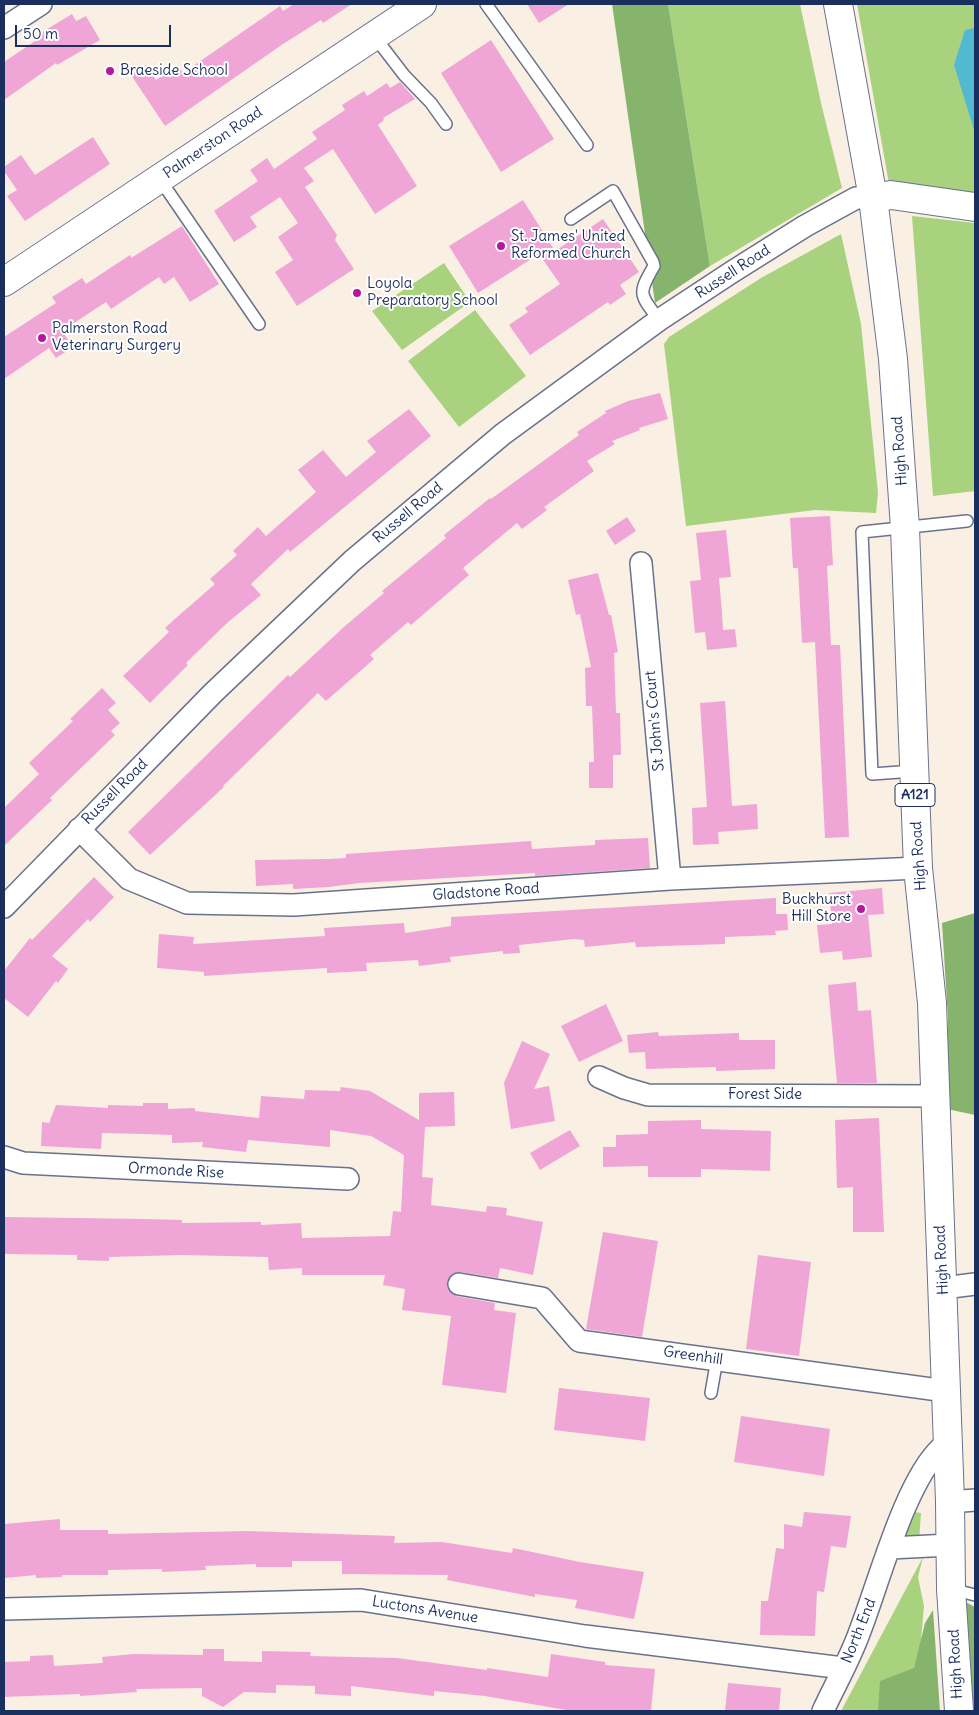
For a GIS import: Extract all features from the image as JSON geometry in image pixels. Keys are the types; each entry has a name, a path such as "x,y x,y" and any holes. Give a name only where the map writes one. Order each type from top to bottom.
{"main road":[{"name":"Palmerston Road","path":"4,282 422,4"},
{"name":"High Road","path":"838,4 873,198 893,359 905,528 918,868 932,1003 948,1448 963,1501 950,1545 963,1592 959,1711"},
{"path":"873,198 891,195 975,207"}],"street":[{"path":"4,28 42,4"},
{"name":"Russell Road","path":"4,907 78,829 214,693 352,561 503,434 660,320 806,226 856,198 873,198"},
{"name":"St John's Court","path":"641,563 670,879"},
{"name":"Gladstone Road","path":"78,829 129,879 187,903 294,905 670,879 918,868"},
{"name":"Forest Side","path":"599,1076 624,1088 648,1095 934,1096"},
{"name":"Ormonde Rise","path":"4,1157 23,1163 348,1179"},
{"name":"Greenhill","path":"459,1284 542,1298 579,1341 946,1391"},
{"path":"943,1288 975,1284"},
{"name":"North End","path":"823,1711 859,1634 914,1487 930,1458 942,1448 948,1448"},
{"path":"890,1548 950,1545"},
{"name":"Luctons Avenue","path":"4,1609 361,1600 585,1636 843,1668"}],"lane":[{"path":"486,4 586,145"},
{"path":"374,36 404,75 431,102 446,124"},
{"path":"159,178 259,324"},
{"path":"571,219 613,191 653,262 654,266 643,284 643,296 660,320"},
{"path":"914,771 872,774 862,532 967,521"},
{"path":"711,1393 717,1359"}],"green space":[{"path":"612,4 668,4 710,266 655,303"},
{"path":"668,4 800,4 821,103 842,188 710,266"},
{"path":"857,4 975,4 975,207 891,195"},
{"path":"912,216 975,223 975,491 933,496"},
{"path":"841,234 861,324 878,493 876,513 815,510 686,526 664,344 669,337 761,278"},
{"path":"444,263 470,302 402,350 372,311"},
{"path":"475,310 526,376 459,427 408,361"},
{"path":"975,913 975,1115 947,1109 948,1018 942,923"},
{"path":"915,1512 921,1513 919,1541 909,1539 905,1532"},
{"path":"923,1557 918,1577 924,1606 920,1651 914,1668 878,1711 841,1711"},
{"path":"960,1599 975,1607 975,1711 967,1711"},
{"path":"933,1610 940,1711 878,1711 880,1681 914,1668 925,1623"}],"water":[{"path":"975,28 975,133 954,65 965,30"}],"building":[{"path":"294,4 352,4 323,23 321,20 283,44 165,126 131,75 146,65 156,80 178,65 183,73 280,6 283,11"},
{"path":"527,4 569,4 539,23"},
{"path":"72,14 76,21 86,16 100,40 57,65 56,63 4,100 4,62 41,37 39,34"},
{"path":"491,40 554,139 501,172 441,73"},
{"path":"400,82 415,99 383,118 384,120 378,125 417,186 375,214 333,149 304,168 314,181 305,187 337,235 335,240 354,269 297,306 275,272 293,260 278,237 298,223 280,197 250,217 257,227 234,242 214,211 258,181 250,170 267,158 274,169 317,139 312,132 345,110 342,105 364,91 367,96 387,83 390,88"},
{"path":"93,137 110,164 25,221 7,196 17,190 4,171 4,167 21,155 35,175"},
{"path":"523,200 555,251 603,219 639,272 620,285 626,294 610,305 608,302 530,355 509,325 528,312 525,308 560,284 539,254 478,293 449,246"},
{"path":"182,226 219,284 190,302 174,277 164,284 159,277 111,309 106,302 62,331 73,347 56,358 49,348 4,379 4,337 56,303 52,297 82,278 86,284 130,255 131,258"},
{"path":"660,393 668,419 639,428 640,430 612,441 615,444 587,461 594,471 544,507 547,510 522,529 517,523 463,568 469,575 411,625 408,622 370,655 374,659 326,701 318,693 224,787 150,855 128,832 288,675 290,677 384,593 382,591 446,538 444,535 490,498 579,435 577,432 606,413 605,411 628,401"},
{"path":"409,409 431,436 290,552 288,549 251,584 261,595 227,623 186,663 188,665 150,703 123,676 169,632 165,628 215,584 210,579 237,555 233,551 258,527 266,536 316,492 298,470 323,450 346,477 376,452 367,441"},
{"path":"830,516 833,565 827,566 831,645 840,645 849,837 825,838 815,642 802,643 798,568 793,568 790,518"},
{"path":"627,517 636,531 615,545 606,531"},
{"path":"726,530 731,577 719,578 723,630 735,629 737,647 707,650 705,632 695,633 690,581 701,580 696,533"},
{"path":"598,573 609,615 611,615 618,652 614,653 616,713 620,713 621,755 613,755 613,788 589,788 589,762 594,762 592,706 586,706 585,668 591,667 580,614 576,615 568,580"},
{"path":"102,688 116,703 108,710 120,723 111,731 115,735 4,846 4,808 39,774 29,763 73,721 70,719"},
{"path":"725,701 732,806 757,804 758,829 718,832 719,844 693,845 692,808 707,807 700,703"},
{"path":"648,838 650,868 535,876 535,873 359,883 293,889 293,884 256,886 255,860 346,858 346,854 531,841 532,849 595,845 595,840"},
{"path":"94,877 114,897 90,922 88,919 52,956 68,969 58,983 56,981 28,1017 4,998 4,971 30,938 32,940"},
{"path":"882,888 884,914 868,915 872,957 843,960 842,951 820,953 817,925 832,924 829,893"},
{"path":"776,898 776,914 787,914 788,930 775,931 776,935 725,937 725,944 636,947 635,942 585,947 584,940 574,939 519,945 520,953 503,954 503,951 450,957 451,962 419,966 418,960 366,963 367,971 327,973 327,968 204,976 204,972 157,968 159,934 194,937 193,944 325,936 324,928 404,923 405,933 451,926 451,917"},
{"path":"856,982 858,1011 871,1010 877,1083 837,1083 828,985"},
{"path":"606,1004 623,1041 579,1062 561,1026"},
{"path":"658,1032 659,1036 739,1033 739,1040 775,1040 775,1069 716,1071 716,1067 646,1069 645,1052 629,1053 627,1035"},
{"path":"522,1041 550,1054 534,1089 549,1086 555,1121 511,1129 504,1083"},
{"path":"341,1087 370,1091 419,1120 419,1093 454,1092 455,1126 425,1127 422,1177 433,1178 431,1205 486,1212 487,1206 507,1208 506,1215 543,1222 533,1275 500,1268 498,1278 461,1272 454,1273 447,1281 448,1289 456,1296 495,1303 494,1310 516,1313 506,1393 442,1385 451,1316 402,1310 405,1289 383,1285 385,1275 302,1275 302,1268 269,1270 268,1257 182,1255 109,1257 109,1261 77,1260 77,1255 4,1254 5,1217 182,1220 182,1223 261,1222 261,1225 301,1223 302,1238 390,1236 393,1211 401,1212 404,1155 371,1136 330,1130 330,1147 248,1140 246,1152 202,1147 203,1142 172,1143 172,1135 143,1134 102,1133 101,1149 41,1146 42,1122 49,1123 56,1105 108,1108 108,1105 143,1106 143,1103 168,1103 168,1109 195,1108 195,1111 259,1118 261,1096 304,1099 305,1090 340,1091"},
{"path":"879,1118 884,1232 853,1232 853,1187 837,1188 835,1120"},
{"path":"701,1120 701,1129 771,1131 770,1171 701,1169 701,1177 648,1177 648,1166 603,1167 603,1147 616,1147 616,1135 648,1134 648,1121"},
{"path":"570,1130 580,1146 540,1170 530,1153"},
{"path":"603,1232 658,1241 642,1337 586,1329"},
{"path":"758,1255 811,1262 799,1356 746,1349"},
{"path":"559,1388 650,1398 645,1441 554,1430"},
{"path":"741,1416 830,1429 824,1476 734,1462"},
{"path":"804,1512 851,1516 846,1548 831,1546 824,1592 817,1591 815,1636 760,1635 761,1601 768,1601 776,1548 784,1549 784,1524 802,1527"},
{"path":"60,1519 60,1530 108,1530 108,1534 248,1531 395,1536 394,1543 442,1542 512,1553 513,1548 580,1562 644,1572 634,1619 575,1608 577,1600 535,1594 535,1597 447,1580 448,1575 342,1574 342,1561 292,1561 292,1567 256,1567 256,1564 205,1566 206,1570 162,1572 162,1569 108,1570 108,1575 62,1575 62,1577 36,1578 36,1575 4,1578 4,1524"},
{"path":"203,1649 224,1649 224,1661 262,1662 262,1651 311,1652 310,1656 397,1658 548,1677 551,1654 605,1662 605,1665 655,1669 651,1711 572,1711 485,1696 434,1691 434,1696 351,1686 351,1696 315,1694 315,1686 276,1685 276,1693 244,1692 223,1707 202,1696 202,1688 136,1689 137,1692 80,1696 80,1694 4,1697 4,1662 30,1661 30,1656 53,1655 54,1666 103,1663 102,1657 134,1654 203,1655"},
{"path":"728,1683 781,1688 779,1711 725,1711"}],"place":[{"name":"Braeside School","path":"110,71"},
{"name":"St. James' United Reformed Church","path":"501,246"},
{"name":"Loyola Preparatory School","path":"357,293"},
{"name":"Palmerston Road Veterinary Surgery","path":"42,338"},
{"name":"Buckhurst Hill Store","path":"861,909"}]}
